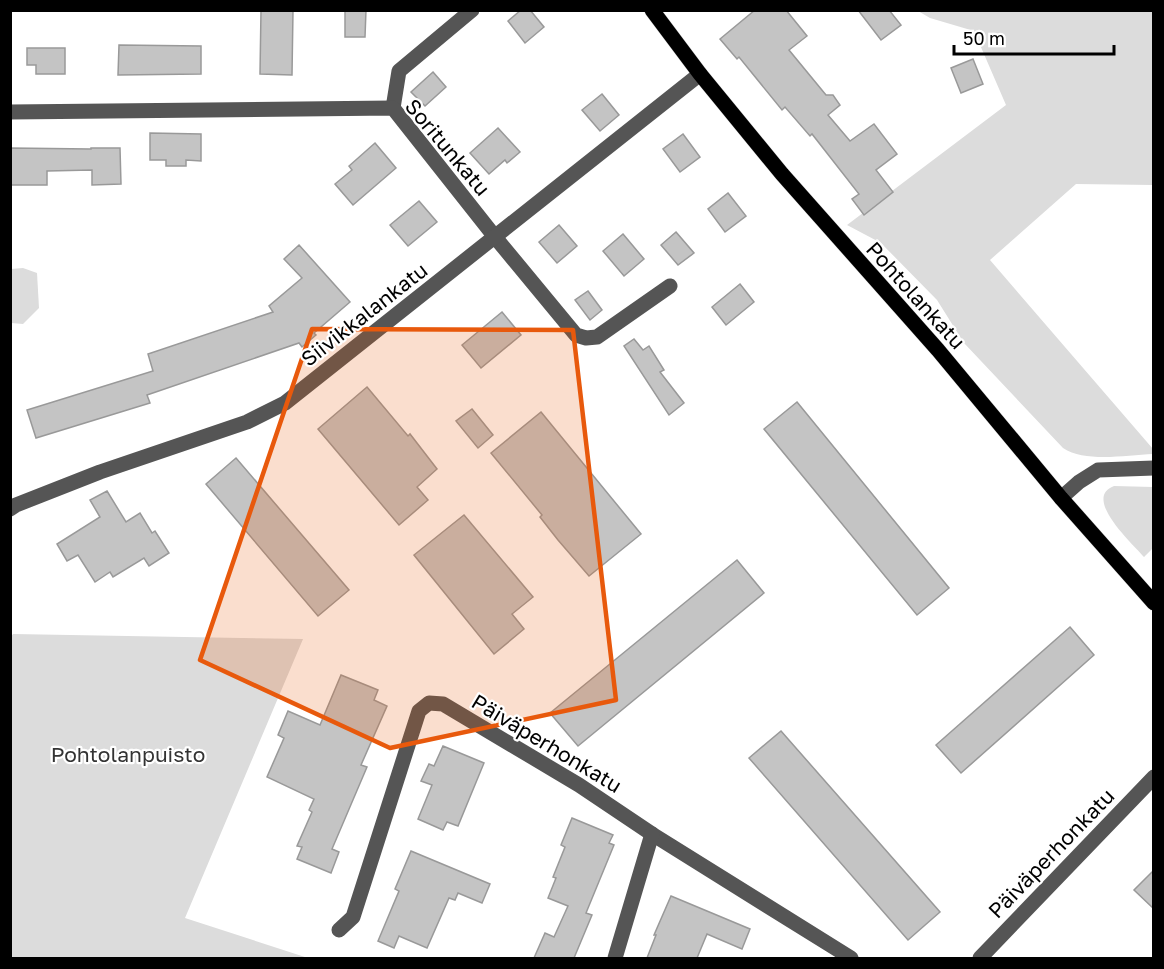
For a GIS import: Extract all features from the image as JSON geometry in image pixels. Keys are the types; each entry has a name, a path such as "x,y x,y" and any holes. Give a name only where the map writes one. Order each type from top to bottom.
{"main road":[{"name":"Pohtolankatu","path":"652,10 700,74 782,174 938,350 1061,498 1154,603"}],"street":[{"path":"393,108 399,71 472,10"},
{"name":"Siivikkalankatu","path":"12,504 246,422 285,403 700,74"},
{"name":"Soritunkatu","path":"10,112 393,108 576,335 586,339 597,337 670,286"},
{"path":"1061,498 1079,482 1098,470 1154,468"},
{"name":"Päiväperhonkatu","path":"339,930 353,917 419,711 429,703 443,704 579,785 652,834 851,958"},
{"name":"Päiväperhonkatu","path":"980,958 1154,777"},
{"path":"615,958 652,834"}],"highlighted area":[{"path":"312,329 573,330 616,700 390,748 200,660"}],"green space":[{"path":"918,11 1153,11 1153,185 1076,184 990,260 1153,449 1153,454 1094,457 1072,453 1063,448 964,343 937,300 881,243 847,225 1006,105 974,31 930,18"},
{"path":"23,268 37,273 39,308 23,324 11,323 11,269"},
{"path":"1114,486 1153,487 1153,548 1144,557 1112,521 1106,510 1104,500 1106,492"},
{"name":"Pohtolanpuisto","path":"13,634 303,639 185,918 308,958 11,958 10,638"}],"building":[{"path":"261,10 293,11 292,75 260,74"},
{"path":"345,10 366,10 365,37 345,37"},
{"path":"521,10 530,10 544,27 525,43 508,21"},
{"path":"755,10 786,10 807,36 789,50 826,95 833,95 840,105 828,115 850,141 874,124 897,154 876,170 893,192 864,215 852,199 859,194 812,134 810,136 785,107 782,110 739,57 737,59 720,39"},
{"path":"858,10 889,10 901,25 881,40"},
{"path":"119,45 201,46 201,74 118,75"},
{"path":"27,48 65,48 65,74 36,74 36,65 27,65"},
{"path":"973,59 983,84 961,93 951,68"},
{"path":"433,72 446,87 425,106 411,92"},
{"path":"602,94 619,115 600,131 582,110"},
{"path":"498,128 520,152 507,163 505,160 489,174 470,153"},
{"path":"150,133 201,134 201,161 186,160 186,166 166,166 166,160 150,160"},
{"path":"683,134 700,157 680,172 663,149"},
{"path":"375,143 396,168 353,205 335,184 352,170 349,166"},
{"path":"10,148 120,148 121,184 92,185 92,170 47,171 47,185 10,185"},
{"path":"728,193 746,216 725,232 708,209"},
{"path":"419,201 437,222 408,246 390,225"},
{"path":"559,225 577,246 557,263 539,242"},
{"path":"676,232 694,253 678,265 661,245"},
{"path":"623,234 644,259 624,276 603,251"},
{"path":"299,245 350,302 314,333 316,335 302,347 299,343 147,395 150,403 36,438 27,410 153,371 148,354 273,312 269,306 302,278 284,259"},
{"path":"740,284 754,302 726,325 712,307"},
{"path":"588,291 602,310 590,320 575,300"},
{"path":"502,312 521,335 481,368 462,345"},
{"path":"634,339 643,350 649,346 664,370 660,372 684,403 669,415 624,346"},
{"path":"367,387 408,436 410,434 437,469 417,487 428,500 399,525 318,429"},
{"path":"797,402 949,588 917,615 764,429"},
{"path":"472,409 493,435 478,448 456,421"},
{"path":"541,412 641,534 589,576 558,540 540,517 542,515 491,453"},
{"path":"236,458 349,590 318,616 206,484"},
{"path":"107,491 126,522 140,513 152,533 155,531 169,553 149,566 144,558 113,577 110,572 95,582 78,555 67,561 57,544 100,517 90,500"},
{"path":"464,515 533,597 512,614 524,629 494,654 414,555"},
{"path":"737,560 764,593 578,746 550,713"},
{"path":"1070,627 1094,655 961,773 936,745"},
{"path":"341,675 378,690 374,700 387,706 361,765 367,767 332,849 339,852 331,873 297,859 302,847 297,846 312,812 309,810 314,799 267,777 284,738 278,735 288,711 320,725"},
{"path":"781,731 940,912 908,940 749,758"},
{"path":"443,746 484,763 458,826 447,822 443,830 418,819 432,785 421,781 429,764 434,766"},
{"path":"572,818 613,835 609,843 614,845 586,913 592,915 574,958 534,958 545,933 554,937 568,906 548,898 556,878 553,877 565,847 561,845"},
{"path":"411,851 490,884 482,903 458,893 455,900 449,898 427,948 399,936 394,948 378,941 399,891 395,889"},
{"path":"1154,870 1154,909 1134,890"},
{"path":"671,896 750,929 742,949 707,934 697,958 647,958"}]}
